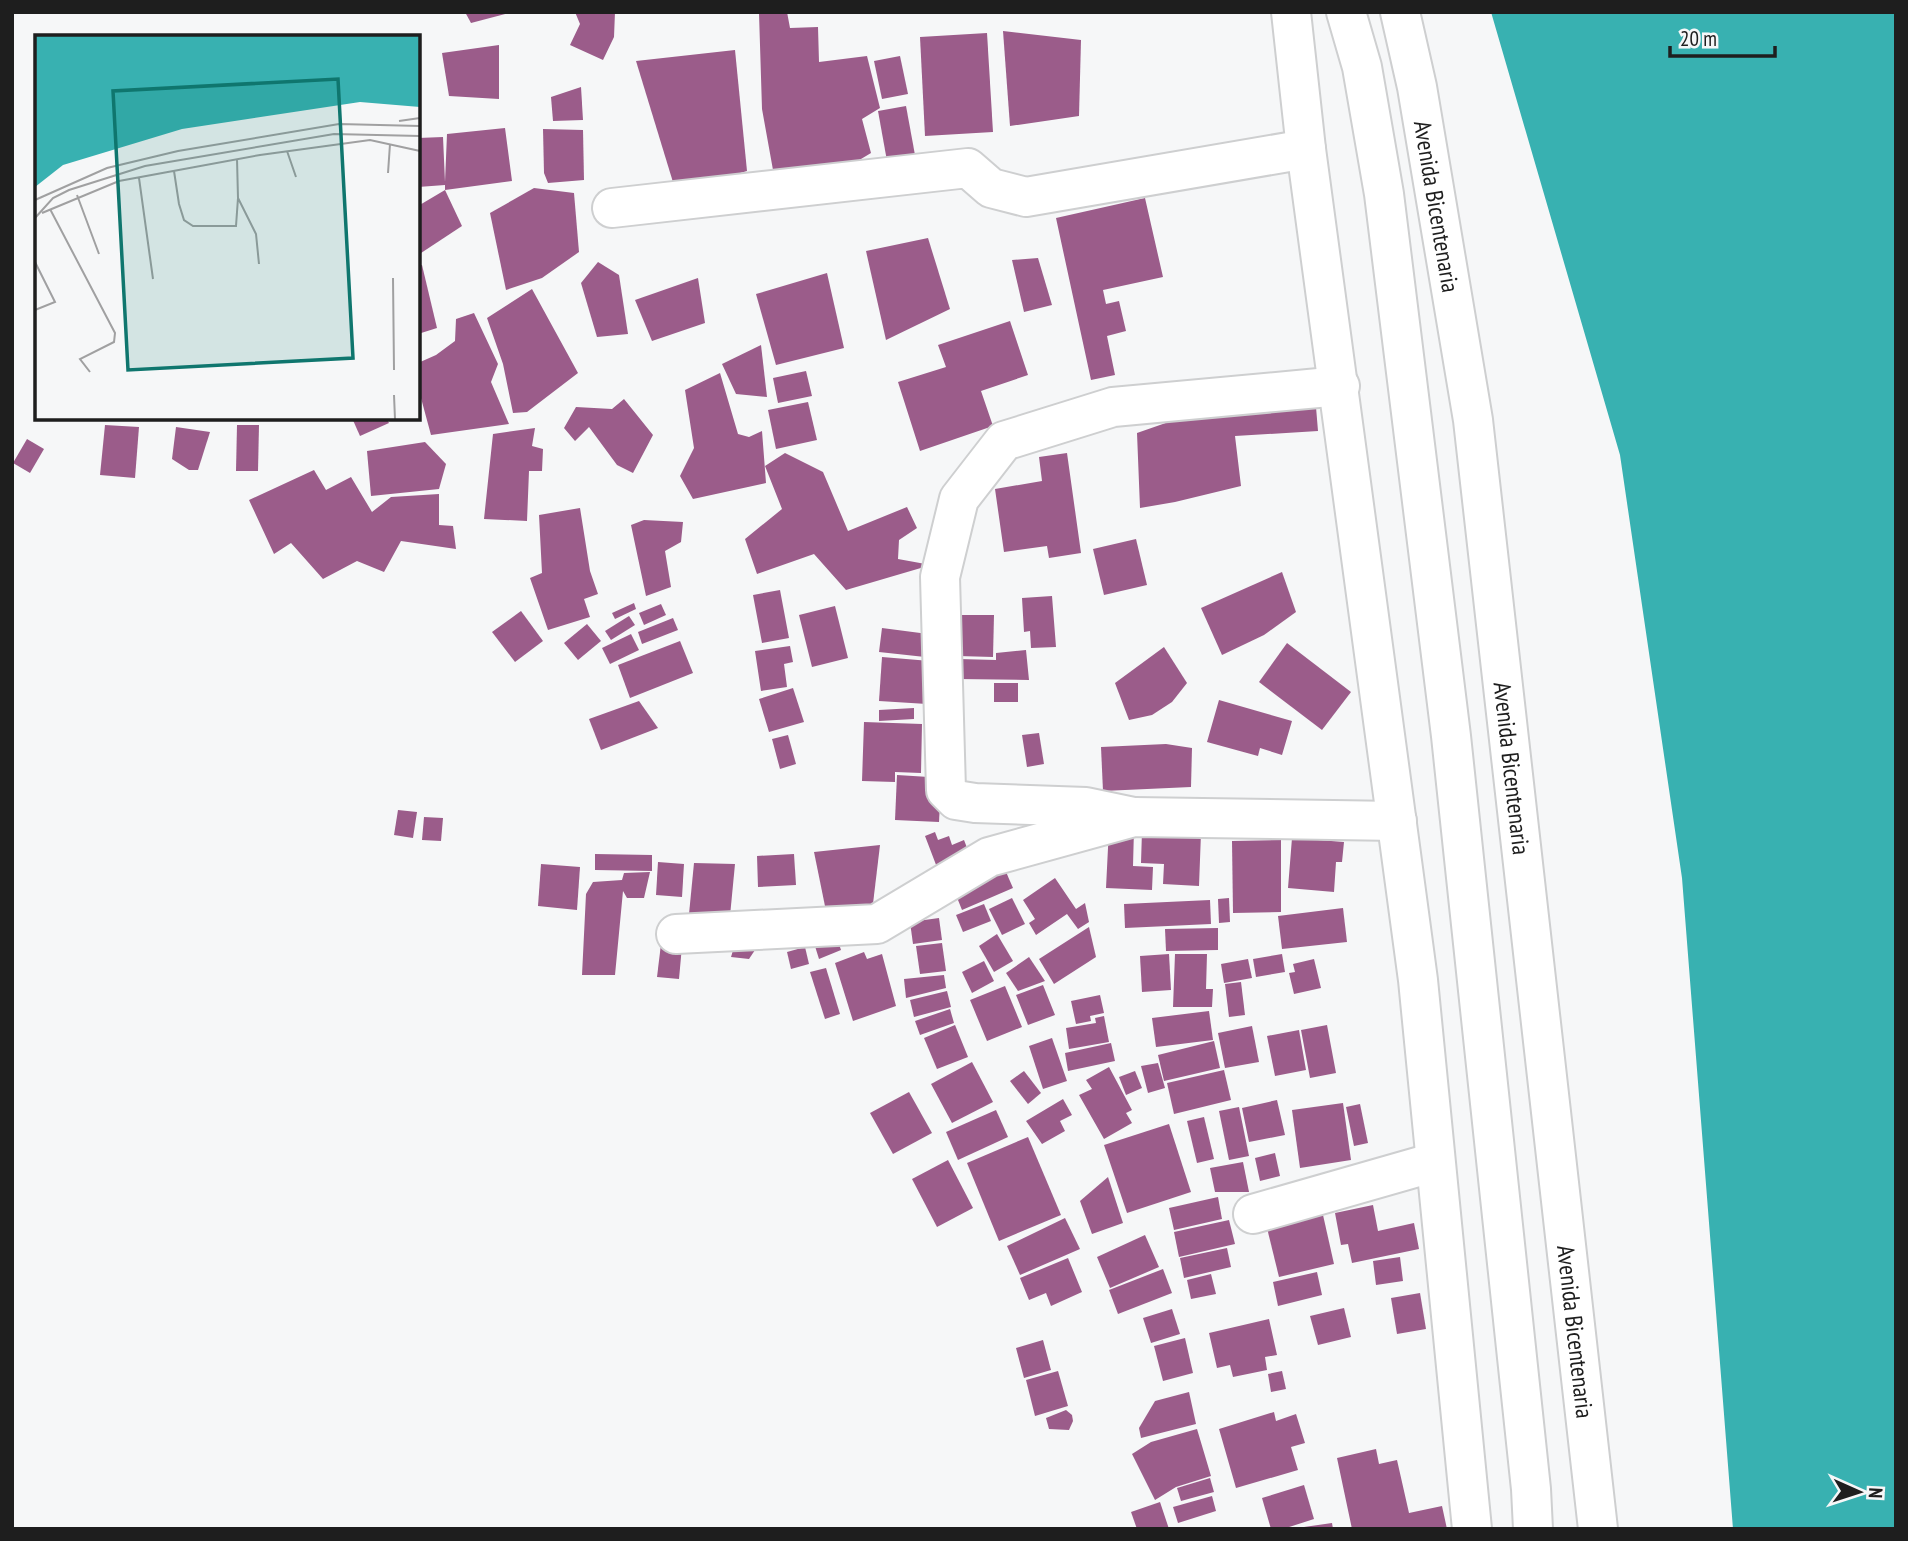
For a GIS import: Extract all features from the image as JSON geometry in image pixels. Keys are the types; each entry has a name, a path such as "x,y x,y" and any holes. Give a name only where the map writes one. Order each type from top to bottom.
{"street":[{"path":"1291,12 1306,149 1418,979 1472,1529"},
{"name":"Avenida Bicentenaria","path":"1346,12 1362,67 1384,194 1446,695 1531,1489 1533,1529"},
{"name":"Avenida Bicentenaria","path":"1400,12 1417,87 1473,420 1598,1529"},
{"path":"612,208 968,168 991,188 1026,197 1306,149"},
{"path":"1340,386 1113,407 1003,441 958,499 940,577 946,790 956,800 965,802 1086,807 1134,817 1397,821"},
{"path":"676,934 877,924 989,857 1134,817"},
{"path":"1253,1214 1435,1162"}],"water":[{"path":"1491,12 1896,12 1896,1529 1733,1529 1682,878 1620,455"}],"building":[{"path":"465,12 508,12 509,13 471,23"},
{"path":"575,12 615,12 614,37 603,60 570,45 580,24"},
{"path":"787,12 790,28 818,27 819,62 867,56 880,108 862,119 871,153 856,162 796,177 773,170 762,109 759,13"},
{"path":"1003,31 1081,40 1079,116 1010,126"},
{"path":"987,33 993,132 925,136 920,37"},
{"path":"499,45 499,99 449,96 442,53"},
{"path":"735,50 747,171 676,192 636,61"},
{"path":"900,56 908,94 882,99 874,61"},
{"path":"581,87 583,120 553,121 551,97"},
{"path":"906,106 915,155 887,161 878,111"},
{"path":"505,128 512,181 445,190 445,185 420,187 420,138 443,137 445,182 447,134"},
{"path":"543,129 583,130 584,180 548,183 544,173"},
{"path":"534,188 574,193 579,252 542,278 506,290 490,213"},
{"path":"445,190 462,226 420,254 420,205"},
{"path":"1145,198 1163,277 1103,290 1106,304 1119,301 1126,331 1107,336 1115,375 1091,380 1056,218"},
{"path":"928,238 950,309 886,340 866,251"},
{"path":"1038,258 1052,305 1024,312 1012,260"},
{"path":"598,262 619,275 628,334 597,337 581,283"},
{"path":"420,266 437,328 420,333"},
{"path":"827,273 844,348 776,365 756,294"},
{"path":"698,278 705,323 652,341 635,300"},
{"path":"532,289 578,373 527,412 513,413 503,364 487,318"},
{"path":"474,313 498,364 491,382 509,424 431,435 420,394 420,362 436,355 455,341 456,319"},
{"path":"1010,321 1028,375 981,391 993,426 920,451 898,382 946,367 938,345"},
{"path":"761,345 767,397 736,394 722,364"},
{"path":"806,371 812,396 778,403 773,378"},
{"path":"720,373 738,434 749,437 762,431 766,483 693,499 680,476 694,448 685,390"},
{"path":"1315,395 1318,431 1235,436 1241,486 1140,508 1137,433 1203,410"},
{"path":"624,399 653,435 633,473 617,465 589,427 575,441 564,428 576,407 612,409"},
{"path":"808,402 817,440 776,449 768,410"},
{"path":"353,420 387,420 389,423 360,436"},
{"path":"105,425 139,427 135,478 100,475"},
{"path":"237,425 259,425 258,471 236,471"},
{"path":"176,427 210,432 198,470 189,470 172,459"},
{"path":"535,428 532,446 543,449 542,471 529,471 527,521 484,519 493,434"},
{"path":"27,439 44,449 30,473 13,463"},
{"path":"425,442 446,464 439,489 371,496 367,451"},
{"path":"785,453 823,472 848,531 907,507 917,528 899,540 898,559 931,565 846,590 814,554 757,574 745,539 782,509 765,466"},
{"path":"1067,453 1081,553 1049,558 1047,546 1004,552 995,489 1042,481 1039,457"},
{"path":"314,470 326,490 351,477 372,512 391,497 439,494 439,525 453,526 456,549 401,541 384,572 357,561 323,579 291,543 274,554 249,500"},
{"path":"580,508 590,571 598,594 584,599 590,617 548,630 530,578 542,573 539,515"},
{"path":"644,520 683,522 681,542 665,551 671,587 646,596 631,525"},
{"path":"1136,539 1147,585 1104,595 1093,549"},
{"path":"1282,572 1296,612 1264,635 1222,655 1201,608"},
{"path":"780,590 789,638 762,643 753,595"},
{"path":"1052,596 1056,647 1031,648 1030,631 1024,632 1022,598"},
{"path":"634,603 636,609 615,619 612,613"},
{"path":"661,604 666,615 644,625 639,613"},
{"path":"835,606 848,658 812,667 799,615"},
{"path":"521,611 543,641 515,662 492,632"},
{"path":"959,615 994,615 993,657 958,656"},
{"path":"629,616 635,625 611,640 605,631"},
{"path":"673,618 678,630 642,644 638,632"},
{"path":"587,624 601,641 578,660 564,643"},
{"path":"882,628 928,634 925,657 879,652"},
{"path":"631,634 639,650 610,664 602,648"},
{"path":"680,641 693,673 630,698 618,665"},
{"path":"1287,643 1351,692 1322,730 1259,682"},
{"path":"790,646 793,662 784,664 787,687 761,691 755,651"},
{"path":"1164,647 1187,683 1172,702 1152,715 1129,720 1115,683"},
{"path":"1026,650 1029,680 958,679 959,659 996,660 996,653"},
{"path":"882,657 930,661 927,704 879,701"},
{"path":"994,683 1018,683 1018,702 994,702"},
{"path":"793,688 804,722 769,732 759,699"},
{"path":"1219,700 1292,721 1282,755 1260,748 1258,756 1207,742"},
{"path":"639,701 658,728 601,750 589,719"},
{"path":"914,708 914,719 879,721 879,710"},
{"path":"864,722 922,724 921,773 895,772 895,782 862,781"},
{"path":"1039,733 1044,764 1027,767 1022,735"},
{"path":"788,735 796,764 780,769 772,739"},
{"path":"1166,744 1192,748 1191,787 1103,791 1101,747"},
{"path":"897,775 929,777 941,785 939,822 895,820"},
{"path":"398,810 417,812 413,838 394,835"},
{"path":"424,817 443,818 441,841 422,840"},
{"path":"1109,828 1134,829 1133,866 1153,867 1152,890 1106,888"},
{"path":"1142,831 1201,833 1199,886 1163,884 1164,864 1141,863"},
{"path":"935,832 938,840 949,836 952,845 964,840 971,858 938,870 925,836"},
{"path":"1292,838 1344,842 1342,862 1336,862 1334,892 1288,888"},
{"path":"1281,840 1281,912 1233,913 1232,841"},
{"path":"880,845 872,912 827,916 814,852"},
{"path":"595,854 652,855 652,871 595,870"},
{"path":"794,854 796,885 758,887 757,856"},
{"path":"658,862 684,864 682,897 656,895"},
{"path":"694,863 735,864 730,916 689,914"},
{"path":"541,864 580,867 577,910 538,906"},
{"path":"1003,865 1013,888 962,910 952,885"},
{"path":"650,872 644,898 627,898 623,891 615,975 582,975 586,894 593,882 622,880 624,873"},
{"path":"1055,878 1076,909 1085,903 1089,922 1078,929 1067,914 1036,935 1029,923 1035,919 1023,900"},
{"path":"1012,898 1025,924 1002,935 989,909"},
{"path":"1229,898 1230,922 1219,923 1218,899"},
{"path":"1210,900 1211,924 1125,928 1124,904"},
{"path":"984,904 991,921 963,932 956,915"},
{"path":"1343,908 1347,942 1282,949 1278,916"},
{"path":"939,918 942,940 913,944 910,922"},
{"path":"1089,927 1096,957 1054,984 1039,959"},
{"path":"1218,928 1218,950 1166,951 1165,929"},
{"path":"738,934 763,938 749,959 731,957"},
{"path":"997,934 1013,961 994,972 979,946"},
{"path":"836,935 841,950 819,959 814,943"},
{"path":"942,943 946,971 920,974 916,946"},
{"path":"661,944 682,946 679,979 657,977"},
{"path":"805,947 809,964 791,969 787,952"},
{"path":"864,952 867,959 882,954 896,1006 853,1021 835,963"},
{"path":"1169,954 1171,990 1142,992 1140,956"},
{"path":"1175,954 1207,954 1206,989 1213,989 1212,1007 1173,1007"},
{"path":"1282,954 1285,972 1256,977 1253,959"},
{"path":"1029,957 1045,981 1018,991 1006,973"},
{"path":"1248,959 1252,978 1224,983 1221,964"},
{"path":"1314,959 1321,988 1294,994 1289,973 1295,972 1293,964"},
{"path":"984,961 994,981 972,993 962,972"},
{"path":"826,968 840,1014 825,1019 810,972"},
{"path":"944,975 946,988 906,998 904,979"},
{"path":"1241,982 1245,1015 1229,1017 1225,984"},
{"path":"1043,985 1055,1015 1028,1025 1016,995"},
{"path":"1005,986 1022,1027 987,1041 970,1000"},
{"path":"947,991 951,1007 914,1017 910,1000"},
{"path":"1100,995 1104,1013 1090,1016 1091,1021 1076,1024 1071,1001"},
{"path":"950,1009 954,1023 920,1035 915,1021"},
{"path":"1209,1011 1213,1040 1156,1047 1152,1018"},
{"path":"1104,1016 1109,1042 1069,1049 1066,1028 1096,1023 1095,1018"},
{"path":"955,1025 968,1057 937,1069 924,1038"},
{"path":"1327,1025 1336,1073 1310,1078 1301,1030"},
{"path":"1252,1026 1259,1062 1225,1068 1218,1033"},
{"path":"1299,1030 1306,1070 1275,1076 1267,1036"},
{"path":"1052,1038 1067,1081 1043,1089 1029,1046"},
{"path":"1214,1041 1220,1068 1164,1081 1158,1055"},
{"path":"1111,1043 1115,1061 1068,1071 1065,1053"},
{"path":"972,1062 993,1102 952,1123 931,1084"},
{"path":"1158,1063 1165,1088 1148,1093 1141,1066"},
{"path":"1109,1067 1132,1110 1126,1113 1132,1123 1104,1139 1079,1095 1092,1089 1086,1080"},
{"path":"1224,1070 1231,1100 1174,1114 1167,1083"},
{"path":"1024,1071 1041,1093 1028,1104 1010,1081"},
{"path":"1135,1071 1142,1088 1126,1095 1119,1077"},
{"path":"909,1092 932,1133 893,1154 870,1113"},
{"path":"1063,1099 1072,1115 1060,1121 1065,1131 1042,1144 1026,1121"},
{"path":"1277,1100 1285,1135 1249,1142 1242,1108"},
{"path":"1343,1103 1351,1160 1300,1168 1292,1110"},
{"path":"1360,1104 1368,1143 1354,1146 1346,1107"},
{"path":"1239,1107 1249,1156 1229,1160 1219,1111"},
{"path":"996,1110 1008,1137 958,1160 946,1132"},
{"path":"1204,1117 1214,1159 1197,1163 1187,1121"},
{"path":"1169,1124 1191,1192 1127,1213 1104,1145"},
{"path":"1028,1137 1061,1215 999,1241 967,1163"},
{"path":"1275,1153 1280,1176 1260,1181 1255,1158"},
{"path":"948,1160 973,1208 937,1227 912,1179"},
{"path":"1243,1162 1249,1192 1215,1192 1210,1168"},
{"path":"1108,1177 1123,1223 1092,1234 1080,1201"},
{"path":"1218,1197 1222,1219 1174,1230 1169,1208"},
{"path":"1373,1205 1378,1231 1414,1223 1419,1249 1352,1263 1348,1244 1341,1245 1335,1213"},
{"path":"1323,1215 1334,1264 1279,1277 1267,1228"},
{"path":"1065,1218 1080,1249 1020,1275 1007,1246"},
{"path":"1229,1220 1235,1244 1179,1257 1174,1232"},
{"path":"1145,1235 1159,1267 1110,1288 1097,1257"},
{"path":"1227,1248 1231,1267 1184,1278 1180,1258"},
{"path":"1400,1257 1403,1281 1376,1285 1373,1261"},
{"path":"1068,1258 1082,1292 1051,1306 1046,1293 1029,1300 1020,1278"},
{"path":"1163,1269 1172,1293 1118,1314 1109,1290"},
{"path":"1317,1272 1322,1295 1278,1306 1273,1282"},
{"path":"1211,1274 1216,1294 1191,1299 1187,1280"},
{"path":"1420,1293 1426,1329 1397,1334 1391,1298"},
{"path":"1344,1308 1351,1337 1318,1345 1310,1316"},
{"path":"1172,1309 1180,1334 1151,1343 1143,1318"},
{"path":"1269,1319 1277,1355 1265,1357 1267,1370 1233,1377 1230,1365 1217,1368 1209,1333"},
{"path":"1185,1338 1193,1373 1163,1381 1154,1346"},
{"path":"1043,1340 1051,1370 1024,1378 1016,1348"},
{"path":"1058,1371 1068,1406 1035,1416 1026,1380"},
{"path":"1282,1371 1286,1389 1271,1392 1268,1374"},
{"path":"1189,1392 1196,1424 1141,1438 1139,1428 1155,1401"},
{"path":"1066,1410 1072,1415 1073,1421 1069,1430 1049,1429 1046,1418"},
{"path":"1274,1412 1276,1421 1296,1414 1305,1443 1291,1447 1298,1470 1236,1488 1219,1429"},
{"path":"1197,1429 1211,1476 1176,1487 1155,1500 1132,1454 1151,1442"},
{"path":"1376,1449 1379,1464 1397,1460 1409,1513 1442,1506 1447,1529 1352,1529 1337,1458"},
{"path":"1210,1478 1214,1492 1181,1501 1177,1488"},
{"path":"1304,1485 1314,1519 1283,1529 1271,1529 1262,1498"},
{"path":"1212,1496 1216,1511 1178,1523 1173,1507"},
{"path":"1160,1502 1169,1529 1137,1529 1131,1512"},
{"path":"1332,1523 1333,1529 1304,1527"}]}
